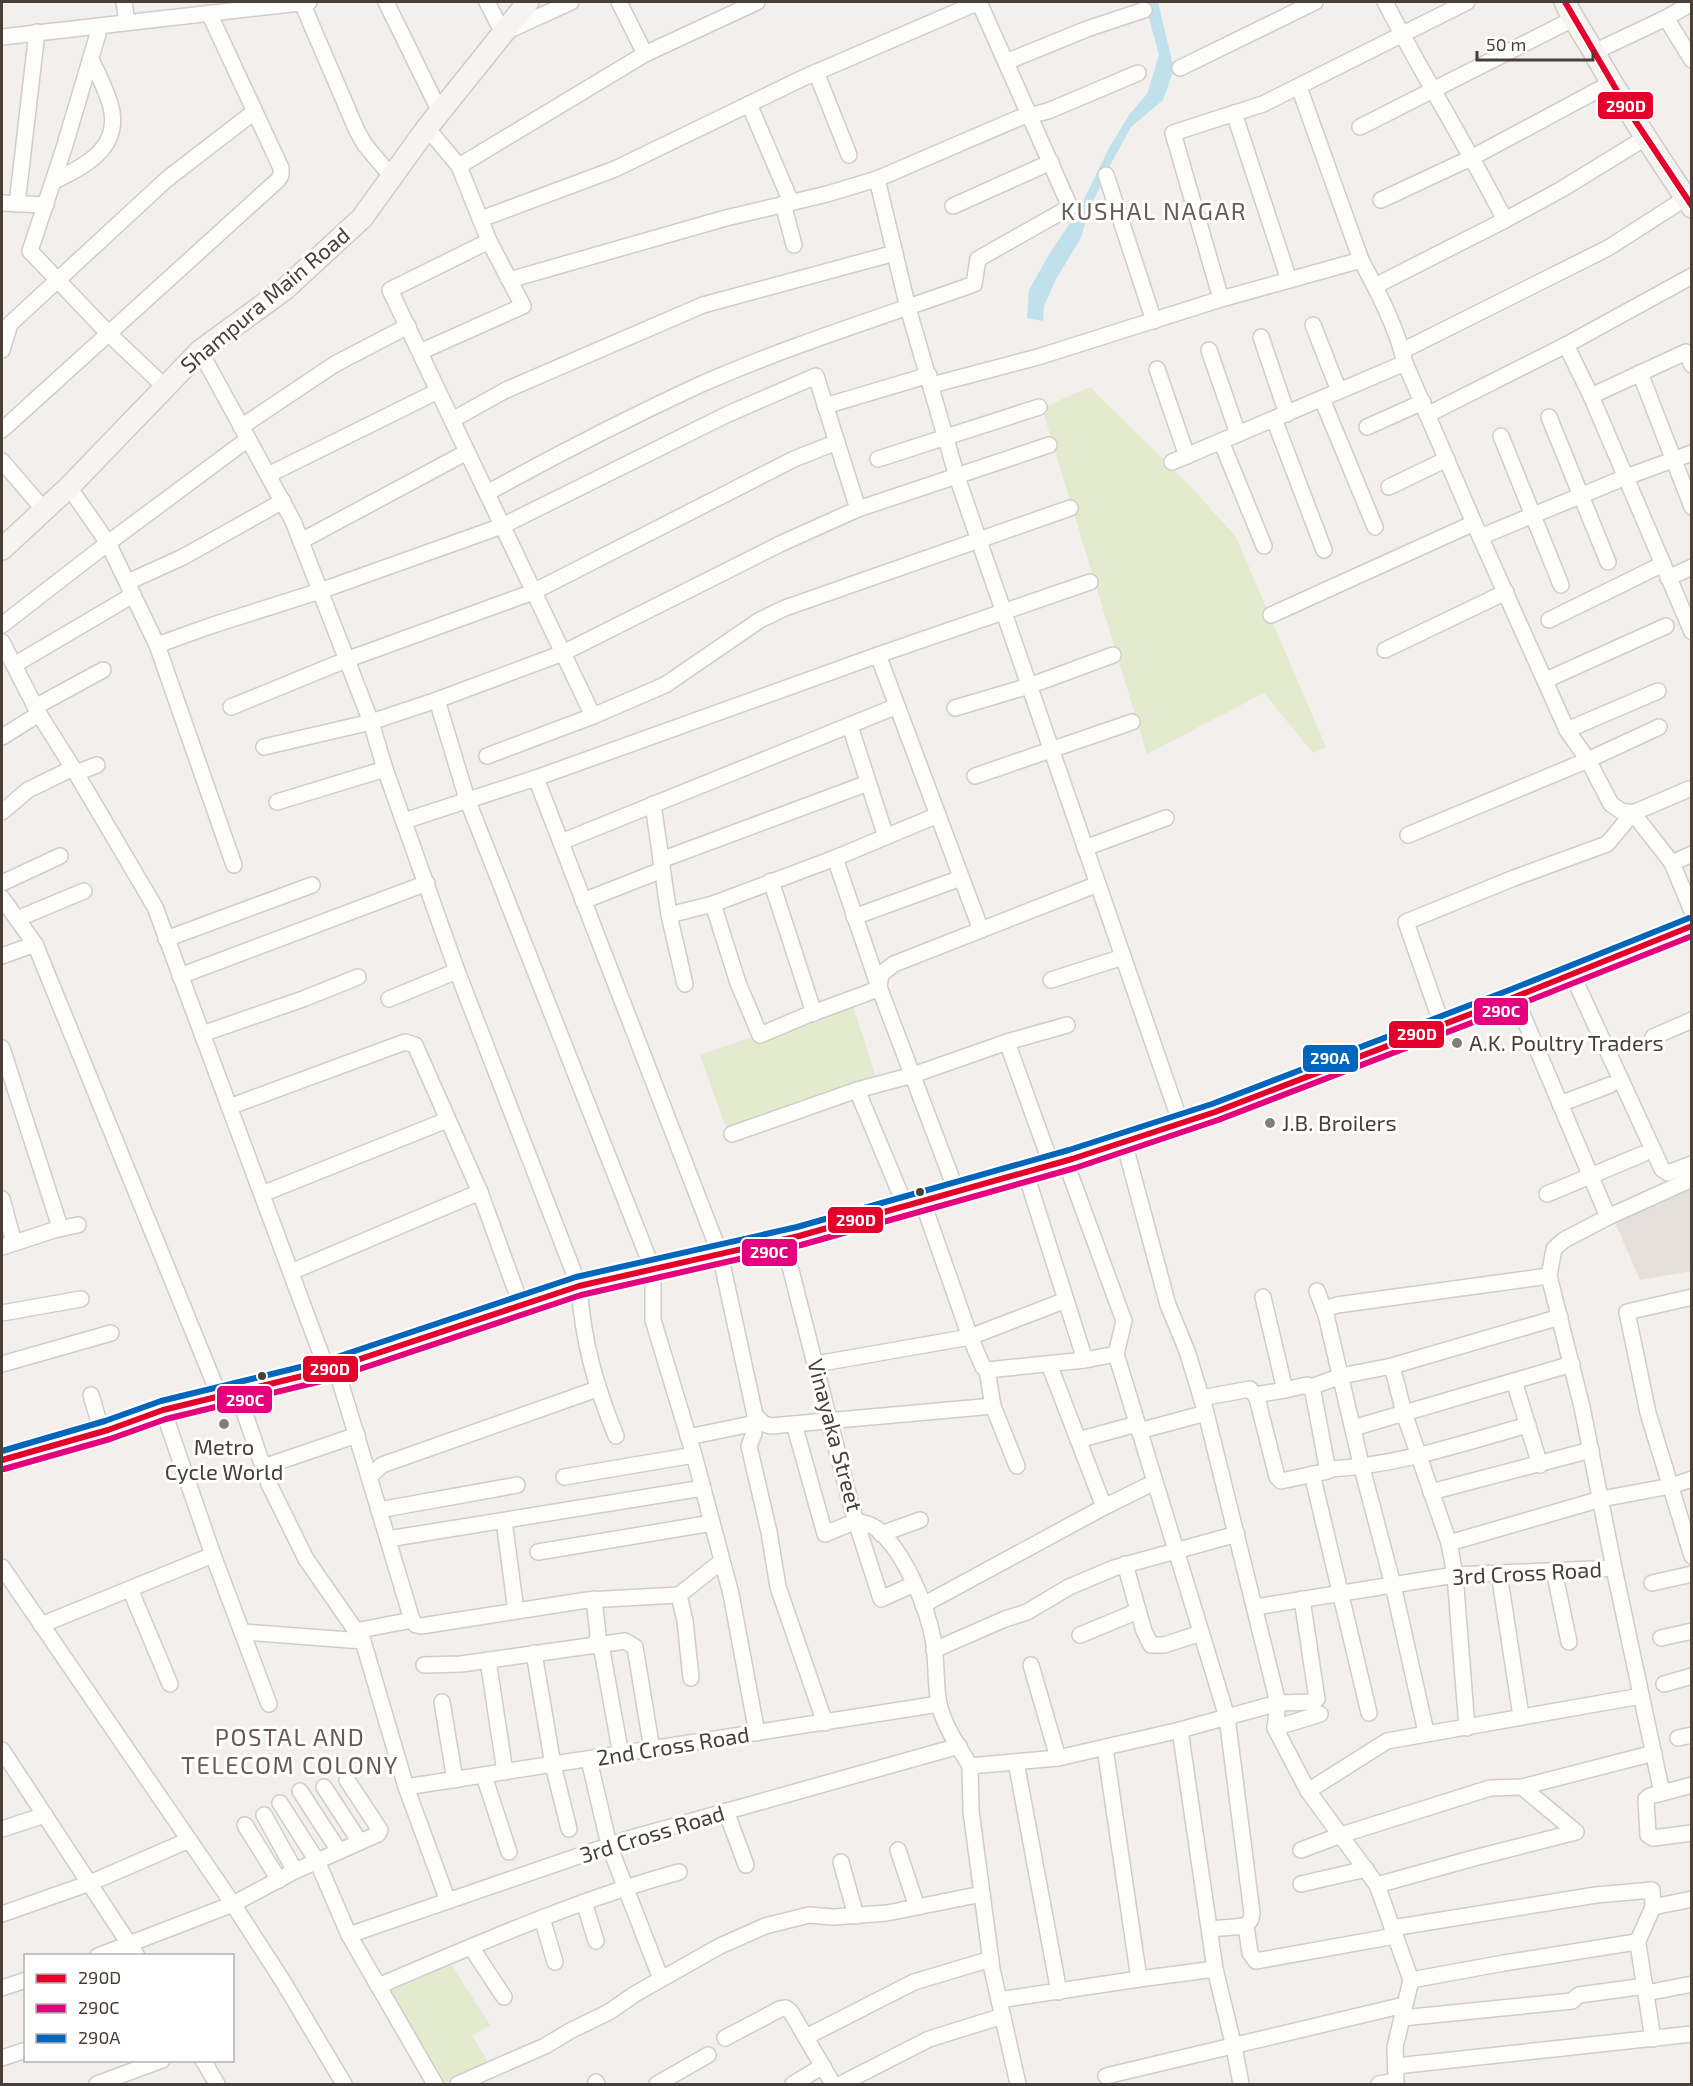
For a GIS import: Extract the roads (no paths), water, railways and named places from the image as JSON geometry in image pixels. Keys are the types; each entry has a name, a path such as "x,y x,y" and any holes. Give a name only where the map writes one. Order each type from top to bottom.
{"main road":[{"name":"Shampura Main Road","path":"2,549 69,487 200,351 285,289 362,218 427,128 528,2"},
{"path":"1569,10 1611,83 1689,203"},
{"path":"2,1460 102,1432 163,1410 332,1369 579,1286 783,1239 1058,1162 1181,1124 1515,997 1692,926"}],"street":[{"path":"124,2 127,22"},
{"path":"2,35 100,27 306,2 357,131 365,145 392,177"},
{"path":"386,2 440,112"},
{"path":"488,2 503,33 571,2"},
{"path":"619,2 645,54"},
{"path":"459,166 645,54 757,2"},
{"path":"481,219 615,169 816,72 979,2 1070,207 978,259 974,284 811,341 698,386 573,446 487,493"},
{"path":"1180,68 1315,2"},
{"path":"1385,2 1473,157 1505,220"},
{"path":"1221,299 1173,133 1263,104 1467,2"},
{"path":"1594,52 1692,3"},
{"path":"1005,63 1087,29 1144,10"},
{"path":"1360,127 1434,91 1569,10"},
{"path":"2,430 281,175 281,168 209,13"},
{"path":"1666,18 1692,60"},
{"path":"100,27 54,181 30,251 108,333 165,387"},
{"path":"37,32 9,204 46,205"},
{"path":"54,181 83,167 109,141 113,129 112,110 91,59"},
{"path":"816,72 849,155"},
{"path":"509,280 726,218 877,179 1019,118 1048,111 1138,73"},
{"path":"1380,200 1473,157 1611,83"},
{"path":"1299,87 1361,260 1375,286 1477,530 1568,730 1588,760 1611,804 1621,811 1633,813 1672,863 1692,911"},
{"path":"749,104 787,203 794,245"},
{"path":"2,350 10,324 167,179 254,112"},
{"path":"1234,113 1289,280"},
{"path":"420,352 523,306 489,241 459,166 427,128"},
{"path":"1375,286 1562,189 1646,138"},
{"path":"952,206 1051,162"},
{"path":"1106,176 1154,321"},
{"path":"877,179 908,308 957,477 1181,1124"},
{"path":"1172,462 1339,391 1689,203"},
{"path":"489,241 390,290 593,716"},
{"path":"452,420 506,390 703,305 895,253"},
{"path":"825,406 1038,357 1221,299 1361,260"},
{"path":"1367,427 1425,408 1566,345 1692,276"},
{"path":"1313,325 1339,391"},
{"path":"2,625 244,433 335,364 408,326"},
{"path":"1261,337 1280,416 1324,550"},
{"path":"1566,345 1591,396 1691,627"},
{"path":"1209,350 1238,434"},
{"path":"200,351 283,501 301,541 370,722 457,971 579,1286 582,1325 597,1389 616,1436"},
{"path":"1591,396 1640,373 1690,355"},
{"path":"1157,369 1187,456"},
{"path":"1640,373 1692,507"},
{"path":"157,645 320,591 502,526 728,414 816,376 858,509"},
{"path":"268,475 438,391"},
{"path":"1322,399 1375,527"},
{"path":"878,459 1039,407"},
{"path":"1550,417 1608,562"},
{"path":"1501,436 1561,585"},
{"path":"1221,441 1264,546"},
{"path":"231,706 346,660 534,592 794,459 837,442"},
{"path":"264,747 370,722 437,700 563,653 780,544 858,509 1049,445"},
{"path":"301,541 467,452"},
{"path":"1271,615 1477,530 1533,516 1626,477 1692,453"},
{"path":"1389,487 1447,459"},
{"path":"2,461 44,510"},
{"path":"69,487 108,543 157,645 187,725 234,866"},
{"path":"9,663 130,588 283,501"},
{"path":"487,756 593,716 665,685 760,620 785,608 1070,508"},
{"path":"1549,620 1666,571 1692,567"},
{"path":"404,821 536,778 878,655 1090,582"},
{"path":"1385,651 1506,592"},
{"path":"1545,680 1666,626"},
{"path":"2,642 9,663 154,907 291,1272 357,1435 412,1620 416,1625 421,1626 594,1599 679,1596 722,1561"},
{"path":"878,655 981,930"},
{"path":"956,708 1029,686 1113,655"},
{"path":"2,737 37,710 103,670"},
{"path":"1568,730 1658,691"},
{"path":"437,700 467,799 653,1270 653,1320 694,1455 731,1594 757,1733"},
{"path":"561,842 897,706"},
{"path":"975,776 1132,722"},
{"path":"850,726 886,837"},
{"path":"1408,835 1588,760 1659,727"},
{"path":"2,812 28,790 74,770 98,765"},
{"path":"277,802 385,769"},
{"path":"536,778 720,1254 755,1419 754,1433 750,1441 750,1454 769,1532 774,1573 825,1723"},
{"path":"583,901 662,865 868,783"},
{"path":"1442,1025 1406,922 1514,878 1607,844 1633,813 1689,789"},
{"path":"653,804 669,915 686,984"},
{"path":"669,915 713,904 835,858 938,815"},
{"path":"1085,848 1166,818"},
{"path":"1672,863 1692,854"},
{"path":"2,883 60,856"},
{"path":"835,858 879,987 956,1190"},
{"path":"854,917 961,878"},
{"path":"771,881 814,1013"},
{"path":"180,976 428,883"},
{"path":"879,987 881,974 894,964 1098,884"},
{"path":"166,939 312,885"},
{"path":"17,919 84,891"},
{"path":"2,898 35,944 228,1393 264,1467 269,1484 306,1559 359,1636 406,1786 448,1901"},
{"path":"713,904 738,983 760,1035 860,997 879,987"},
{"path":"2,956 35,944"},
{"path":"1051,980 1123,957"},
{"path":"389,999 457,971"},
{"path":"1572,974 1662,1169 1668,1173 1692,1164"},
{"path":"202,1034 358,977"},
{"path":"1515,997 1608,1217"},
{"path":"1653,1036 1692,1020"},
{"path":"732,1134 857,1090 913,1075 1007,1042 1067,1025"},
{"path":"229,1107 405,1042 415,1045 480,1192 520,1305"},
{"path":"1007,1042 1124,1321 1116,1354 1227,1717 1252,1913 1246,1926 1250,1953 1256,1961 1394,1932 1596,1895 1652,1890 1653,1907 1637,1942 1653,2038"},
{"path":"2,1048 59,1224 54,1230"},
{"path":"1560,1104 1610,1086"},
{"path":"857,1090 914,1203 980,1364 987,1370 993,1406 1017,1466"},
{"path":"262,1194 447,1120"},
{"path":"1124,1142 1168,1305 1187,1351 1204,1405 1278,1703 1275,1728 1308,1791 1377,1885 1411,1980 1395,2047 1396,2081 1379,2085"},
{"path":"1547,1194 1643,1154"},
{"path":"1025,1171 1085,1360"},
{"path":"1614,1568 1572,1364 1549,1275 1554,1249 1564,1240 1608,1217 1692,1179"},
{"path":"291,1272 480,1192"},
{"path":"2,1199 8,1245 78,1225"},
{"name":"Vinayaka Street","path":"783,1239 856,1521 866,1523 881,1534 899,1556 914,1584 933,1639 939,1704 950,1731 970,1766"},
{"path":"1326,1315 1326,1309 1337,1305 1549,1275"},
{"path":"1317,1291 1326,1315 1362,1468 1394,1585 1426,1732"},
{"path":"1263,1297 1285,1390"},
{"path":"1691,1297 1627,1312 1648,1413 1692,1556"},
{"path":"2,1313 81,1299"},
{"path":"816,1364 970,1337 1066,1300"},
{"path":"1257,1398 1261,1394 1306,1385 1311,1387 1341,1376 1392,1365 1560,1317"},
{"path":"2,1364 111,1333"},
{"path":"987,1370 1085,1360 1116,1354"},
{"path":"1049,1364 1104,1507"},
{"path":"1353,1428 1572,1364"},
{"path":"1392,1365 1404,1413 1449,1543 1455,1575 1467,1728"},
{"path":"1514,1381 1540,1464"},
{"path":"1311,1387 1329,1469"},
{"path":"369,1477 382,1465 597,1389"},
{"path":"1078,1440 1138,1427 1250,1389 1257,1398 1278,1480 1281,1481 1329,1469 1362,1468 1419,1456 1528,1425"},
{"path":"91,1395 102,1432"},
{"path":"688,1437 755,1419 771,1426 993,1406"},
{"path":"163,1410 213,1555 269,1704"},
{"path":"794,1424 825,1533 856,1521 881,1599 914,1584"},
{"path":"264,1467 357,1435"},
{"path":"1431,1492 1591,1450"},
{"path":"564,1477 694,1455"},
{"path":"1312,1474 1369,1713"},
{"path":"1449,1543 1600,1499 1671,1486 1692,1479"},
{"path":"923,1605 1104,1507 1155,1482"},
{"path":"379,1510 517,1485"},
{"path":"388,1539 703,1488"},
{"path":"881,1534 920,1520"},
{"path":"504,1521 516,1611"},
{"path":"538,1552 712,1523"},
{"path":"934,1650 1005,1619 1028,1612 1069,1587 1125,1564 1237,1534"},
{"path":"41,1625 213,1555"},
{"path":"1125,1564 1138,1611 1151,1645 1164,1645 1201,1633"},
{"name":"3rd Cross Road","path":"1255,1607 1455,1575 1614,1568 1662,1793"},
{"path":"1554,1571 1569,1642"},
{"path":"3,1572 233,1904 284,1983 344,2085"},
{"path":"1499,1573 1521,1716"},
{"path":"1652,1583 1692,1574"},
{"path":"130,1589 170,1684"},
{"path":"679,1596 685,1622 691,1678"},
{"path":"594,1599 598,1646 621,1755"},
{"path":"1018,2085 991,1959 971,1810 970,1766 1058,1758 1180,1730 1278,1703 1313,1702 1317,1699 1302,1599"},
{"path":"1080,1635 1138,1611"},
{"path":"243,1632 359,1636 412,1620"},
{"path":"1661,1638 1692,1631"},
{"path":"424,1665 461,1664 625,1641 635,1647 652,1750"},
{"path":"534,1653 553,1765 569,1828"},
{"path":"488,1660 505,1772"},
{"path":"1031,1665 1058,1758"},
{"path":"1664,1684 1692,1676"},
{"path":"1308,1791 1386,1741 1426,1732 1467,1728 1521,1716 1641,1696"},
{"path":"442,1702 455,1780"},
{"name":"2nd Cross Road","path":"406,1786 589,1760 939,1704"},
{"path":"1275,1728 1320,1714"},
{"path":"1180,1730 1215,1969 1241,2085"},
{"name":"3rd Cross Road","path":"349,1935 609,1845 959,1746"},
{"path":"1105,1748 1139,1978"},
{"path":"2,1750 134,1950"},
{"path":"1301,1850 1490,1788 1522,1787 1654,1753"},
{"path":"589,1760 609,1845 661,1979"},
{"path":"1017,1762 1059,1992"},
{"path":"484,1776 509,1852"},
{"path":"110,1954 134,1950 233,1904 295,1871 378,1834 380,1830 347,1780"},
{"path":"1692,1785 1646,1799 1648,1835 1653,1838 1692,1833"},
{"path":"324,1787 360,1842"},
{"path":"1377,1885 1576,1832 1522,1787"},
{"path":"300,1791 339,1851"},
{"path":"280,1803 317,1861 349,1935 435,2085"},
{"path":"726,1811 746,1865"},
{"path":"2,1829 45,1815"},
{"path":"264,1815 295,1871"},
{"path":"244,1825 279,1880"},
{"path":"2,1914 90,1883 189,1840"},
{"path":"898,1850 917,1907"},
{"path":"841,1862 856,1916"},
{"path":"1301,1884 1366,1869"},
{"path":"378,1986 542,1917 625,1887 680,1872"},
{"path":"458,2085 545,2046 609,2012 661,1979 741,1935 765,1926 809,1915 856,1916 887,1913 982,1894"},
{"path":"1653,1907 1692,1899"},
{"path":"584,1902 596,1941"},
{"path":"542,1917 555,1962"},
{"path":"1209,1929 1246,1926"},
{"path":"1411,1980 1637,1942"},
{"path":"471,1947 504,1997"},
{"path":"806,2037 914,1982 991,1959"},
{"path":"999,2000 1139,1978 1215,1969"},
{"path":"2,1988 24,1981"},
{"path":"1106,2076 1403,2011 1572,2001 1579,1995 1692,1984"},
{"path":"725,2038 780,2008 786,2008 791,2012 833,2085"},
{"path":"841,2085 929,2038 1003,2016"},
{"path":"1396,2066 1692,2034"},
{"path":"2,2058 24,2051"},
{"path":"657,2085 708,2055"},
{"path":"97,2085 159,2062"},
{"path":"203,2062 218,2085"},
{"path":"793,2085 823,2066"}],"water":[{"path":"1141,2 1158,2 1174,69 1163,100 1131,127 1108,169 1088,213 1081,238 1056,279 1044,306 1043,321 1027,318 1029,290 1051,251 1078,212 1109,148 1129,115 1147,94 1159,55 1148,15"}],"place":[{"name":"A.K. Poultry Traders","path":"1457,1043"},
{"name":"J.B. Broilers","path":"1270,1123"},
{"name":"Metro Cycle World","path":"224,1424"}],"district":[{"name":"KUSHAL NAGAR","path":"1154,212"},
{"name":"POSTAL AND TELECOM COLONY","path":"290,1752"}]}
